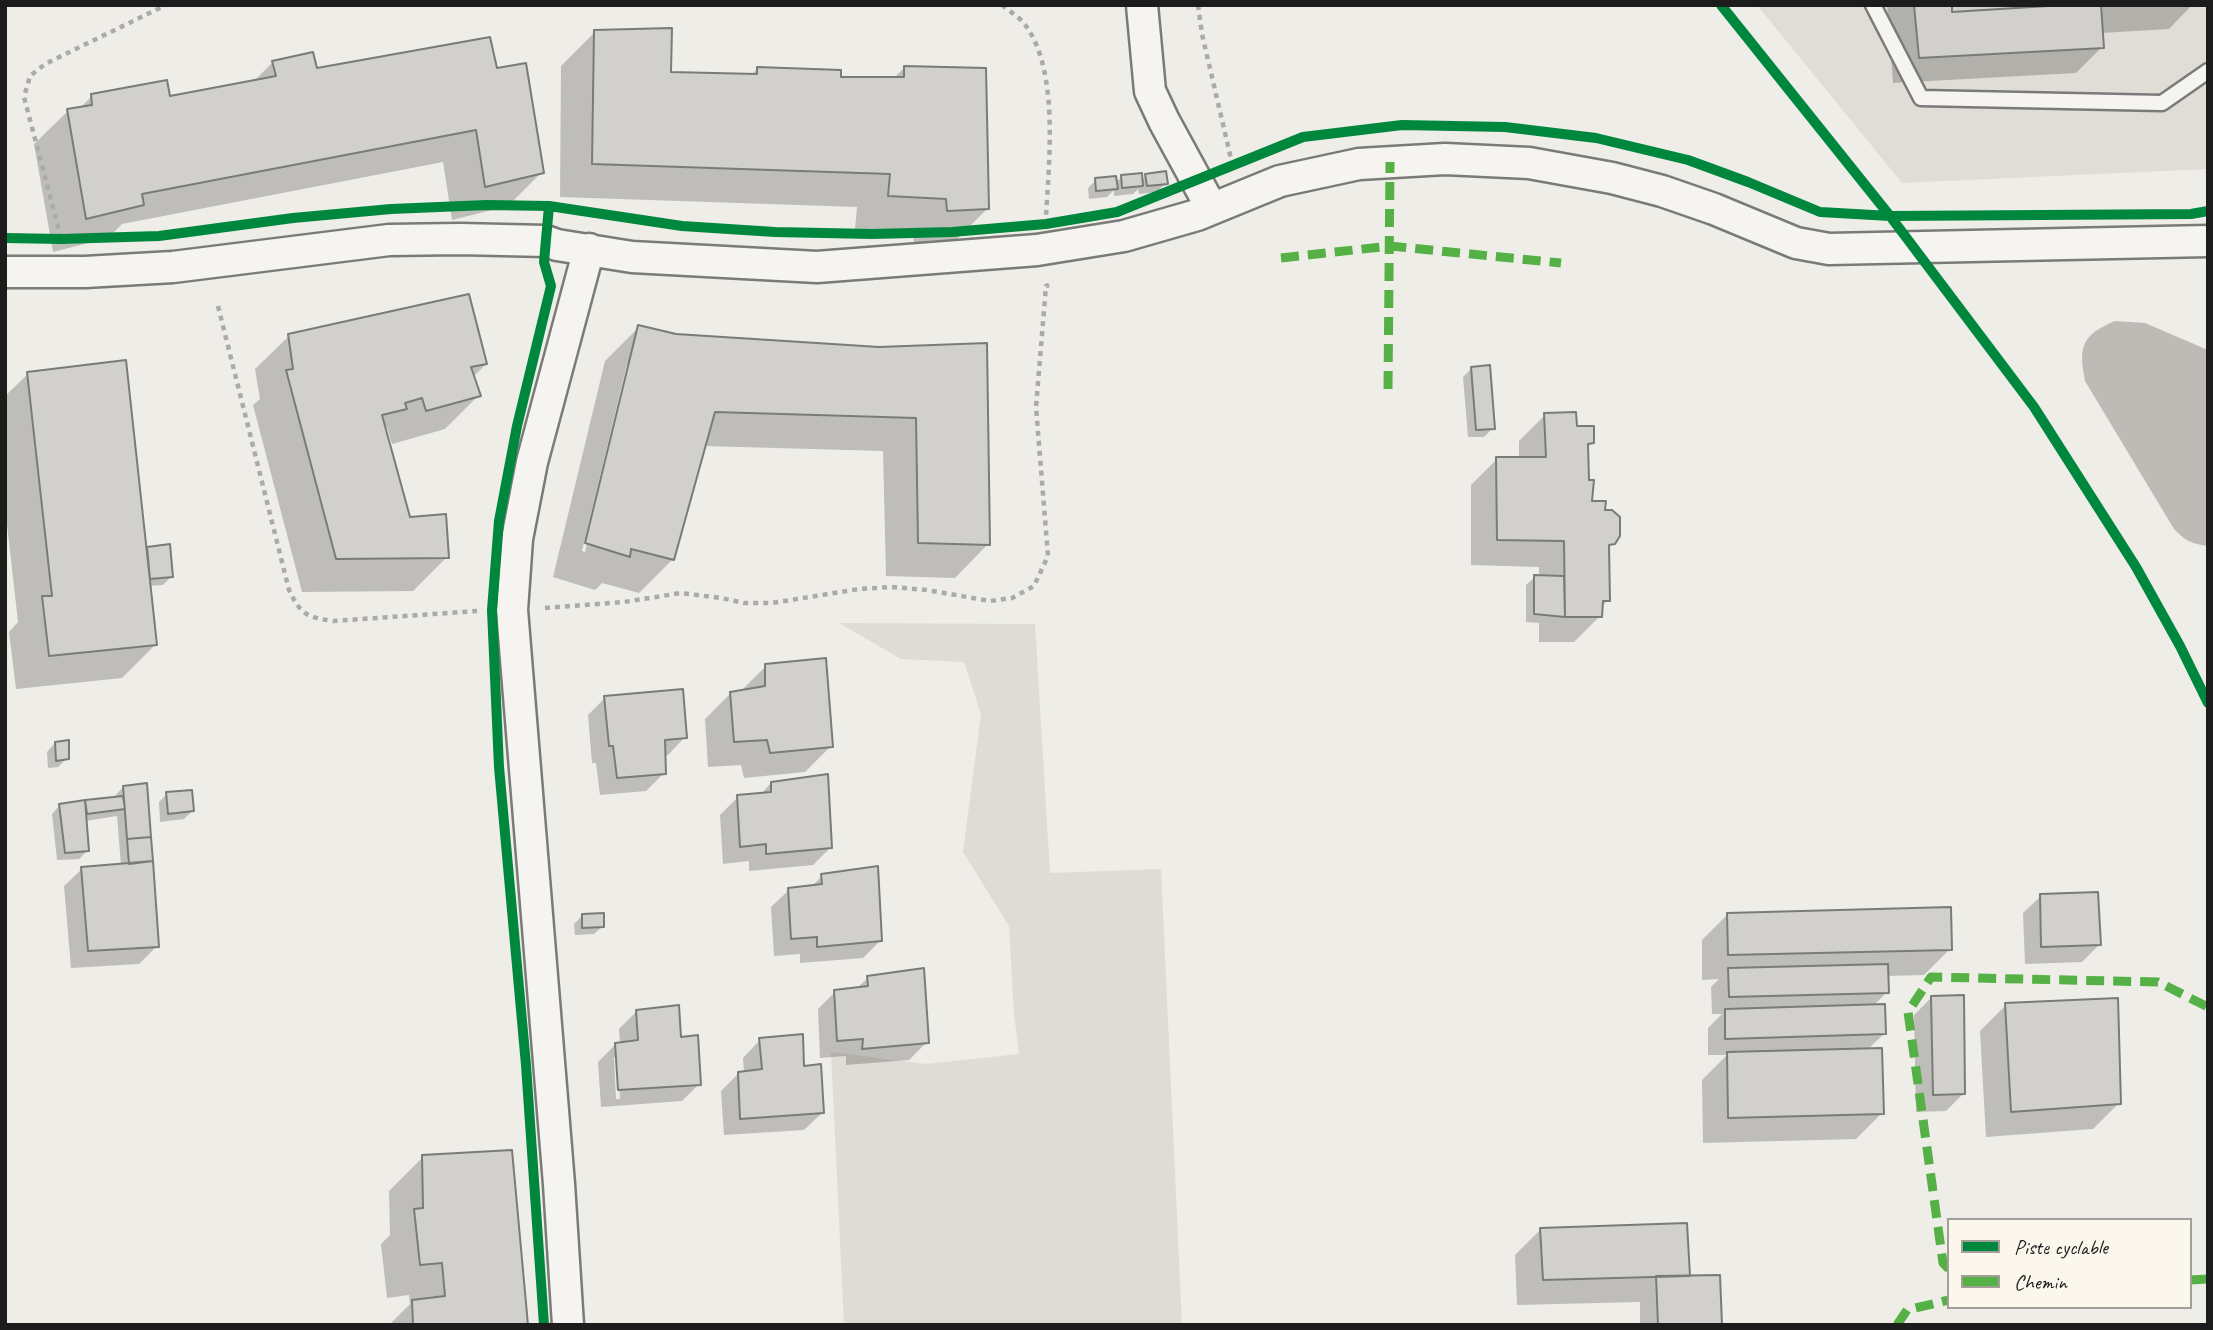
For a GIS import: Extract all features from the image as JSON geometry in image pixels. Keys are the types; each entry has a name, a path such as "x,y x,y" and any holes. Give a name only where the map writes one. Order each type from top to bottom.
{"street":[{"path":"1142,5 1150,91 1213,209"},
{"path":"5,272 85,272 173,267 388,240 546,241 632,257 817,267 1037,250 1124,236 1197,215 1280,181 1359,164 1445,159 1529,163 1612,178 1662,191 1714,209 1796,243 1829,249 2208,240"},
{"path":"568,1325 512,610 517,539 532,462 589,249"}],"lane":[{"path":"1872,5 1921,98 2162,103 2208,71"}],"path":[{"path":"61,239 24,97 30,76 45,64 166,5"},
{"path":"1002,5 1026,25 1043,62 1050,120 1046,223"},
{"path":"1198,5 1202,34 1233,164"},
{"path":"218,306 289,590 297,607 311,618 333,621 624,602 681,593 744,603 772,603 859,589 892,587 990,601 1012,598 1034,586 1048,556 1036,407 1046,286 1059,283"}],"shaded area":[{"path":"1757,5 2208,5 2208,169 1902,183"},
{"path":"2115,321 2145,323 2208,350 2208,546 2189,541 2174,529 2085,381 2082,359 2085,343 2095,331"},
{"path":"839,623 1035,624 1050,873 1161,869 1182,1325 844,1325 831,1052 926,1064 1019,1054 1009,926 963,852 981,714 964,662 901,659"}],"building":[{"path":"1914,5 1952,5 1952,12 2101,5 2104,48 1919,58"},
{"path":"1952,5 2064,5 1952,12"},
{"path":"672,28 671,72 757,74 757,67 841,70 841,77 904,77 904,66 986,68 989,209 947,211 946,199 888,196 890,174 592,164 594,30"},
{"path":"490,37 497,68 526,63 544,173 485,187 476,130 142,194 144,205 86,219 67,109 92,105 91,94 167,80 170,96 276,76 272,61 313,52 317,68"},
{"path":"1166,171 1168,184 1147,186 1145,174"},
{"path":"1142,173 1143,186 1122,188 1121,175"},
{"path":"1116,176 1118,189 1096,191 1095,178"},
{"path":"469,294 487,364 471,367 481,396 426,411 422,398 405,403 407,409 382,415 410,517 446,514 449,558 336,559 286,370 293,369 288,334"},
{"path":"638,325 676,334 879,347 987,343 990,545 918,543 916,418 715,412 674,560 631,549 630,557 585,543"},
{"path":"126,360 157,645 49,656 42,596 52,596 27,372"},
{"path":"1490,365 1495,429 1476,430 1471,367"},
{"path":"1576,412 1577,426 1594,426 1594,443 1588,444 1589,480 1594,480 1592,501 1606,501 1605,510 1612,510 1620,517 1620,536 1615,544 1609,545 1610,601 1603,601 1602,617 1565,617 1564,541 1497,540 1496,457 1546,457 1544,413"},
{"path":"170,544 173,577 150,579 147,547"},
{"path":"1534,575 1564,576 1565,617 1534,614"},
{"path":"826,658 833,747 770,753 767,740 734,742 730,692 765,686 765,664"},
{"path":"683,689 687,738 665,740 666,774 617,778 613,746 609,746 604,696"},
{"path":"69,740 69,759 56,761 55,742"},
{"path":"828,774 832,848 766,854 766,844 740,847 737,795 771,792 771,782"},
{"path":"147,783 151,837 127,839 123,786"},
{"path":"192,790 194,811 168,814 166,792"},
{"path":"123,796 125,809 87,814 85,800"},
{"path":"85,800 89,851 65,853 59,804"},
{"path":"151,837 153,861 129,864 127,839"},
{"path":"153,861 159,947 88,951 81,867"},
{"path":"878,866 882,941 817,947 817,937 791,939 788,888 822,884 821,874"},
{"path":"2098,892 2101,945 2041,947 2040,894"},
{"path":"1951,907 1952,950 1728,955 1727,913"},
{"path":"604,913 604,927 582,928 582,914"},
{"path":"1888,964 1889,993 1729,997 1728,968"},
{"path":"924,968 929,1043 862,1049 863,1039 837,1041 834,990 868,986 867,976"},
{"path":"1964,995 1965,1094 1933,1095 1931,996"},
{"path":"2118,998 2121,1104 2011,1112 2005,1003"},
{"path":"1885,1004 1886,1034 1725,1039 1725,1009"},
{"path":"679,1005 681,1037 698,1035 701,1085 618,1090 615,1043 638,1040 636,1010"},
{"path":"803,1034 804,1066 821,1064 824,1113 740,1119 738,1072 762,1069 759,1038"},
{"path":"1882,1048 1884,1114 1728,1118 1727,1052"},
{"path":"512,1150 528,1325 413,1325 412,1300 445,1296 442,1263 420,1265 414,1209 423,1208 422,1155"},
{"path":"1687,1223 1690,1276 1543,1280 1540,1228"},
{"path":"1720,1275 1722,1325 1658,1325 1656,1276"}],"marked path":[{"path":"1388,389 1390,162"},
{"path":"1281,258 1390,246 1561,263"},
{"path":"1947,1267 1943,1263 1908,1012 1931,977 2158,982 2208,1007"},
{"path":"2192,1280 2208,1279"},
{"path":"1897,1325 1907,1310 1947,1300"}],"cycle path":[{"path":"1721,5 1890,216 2034,407 2136,567 2208,703"},
{"path":"5,238 159,236 293,218 391,209 487,205 549,206 682,226 775,232 952,232 1046,224 1117,212 1303,137 1402,125 1505,127 1596,138 1688,160 1820,212 1890,216 2191,214 2208,211"},
{"path":"544,1325 526,1065 499,767 492,610 499,521 517,426 551,286 544,262 549,206"}]}
